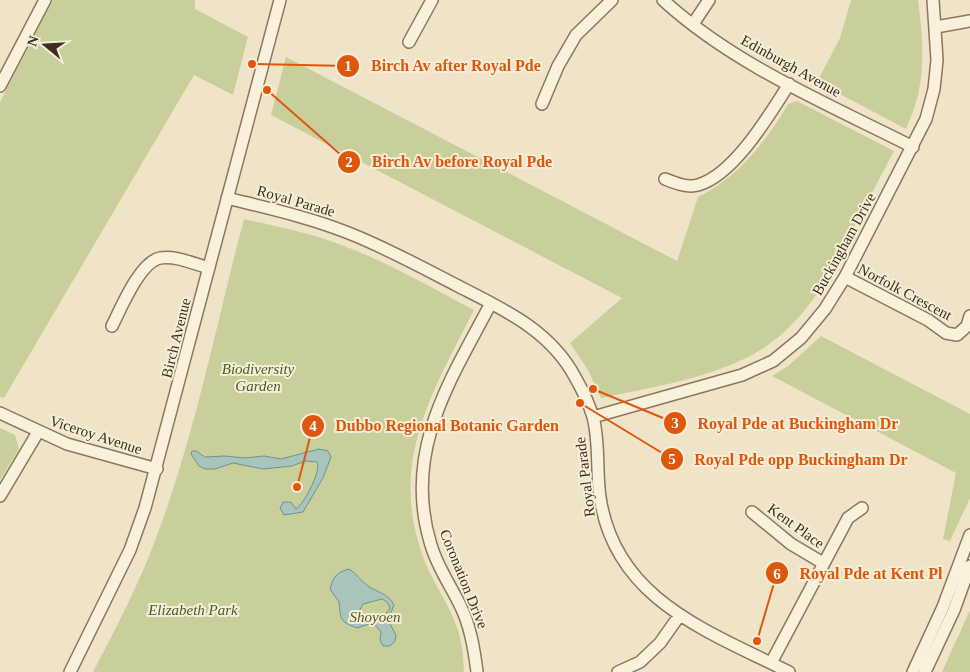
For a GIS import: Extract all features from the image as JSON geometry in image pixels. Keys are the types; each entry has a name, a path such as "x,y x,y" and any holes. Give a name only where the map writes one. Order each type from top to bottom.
{"street":[{"path":"0,86 45,0"},
{"name":"Birch Avenue","path":"70,672 130,550 157,469 280,0"},
{"path":"409,42 432,0"},
{"path":"542,104 558,66 576,35 612,0"},
{"name":"Edinburgh Avenue","path":"663,0 693,24 745,59 789,84 913,147"},
{"path":"693,24 709,0"},
{"name":"Buckingham Drive","path":"593,417 742,375 773,361 801,338 825,309 845,277 926,119 934,89 937,60 933,0"},
{"path":"936,27 970,21"},
{"path":"665,179 682,185 698,185 716,175 748,145 789,84"},
{"name":"Royal Parade","path":"227,198 350,233 398,255 491,303 532,327 563,357 575,376 593,417 598,487 602,512 618,552 639,582 659,602 679,616 789,672"},
{"path":"112,326 144,269 154,260 168,257 209,268"},
{"name":"Norfolk Crescent","path":"845,277 928,320 946,333 957,335 967,326 970,316"},
{"name":"Coronation Drive","path":"477,672 468,627 431,544 423,504 424,458 432,423 445,391 491,303"},
{"name":"Viceroy Avenue","path":"0,413 38,432 86,451 157,469"},
{"path":"0,496 38,432"},
{"name":"Kent Place","path":"771,663 848,518 862,508"},
{"name":"Kent Place","path":"752,512 791,544 823,563"},
{"path":"913,672 943,607 970,535"},
{"path":"925,672 950,619 970,566"},
{"path":"618,672 640,662 660,643 679,616"}],"green space":[{"path":"53,0 195,0 195,9 248,37 233,95 194,75 4,398 0,397 0,102"},
{"path":"851,0 918,0 922,34 921,81 913,112 906,129 817,82 840,38"},
{"path":"286,57 677,261 698,197 726,180 750,157 771,131 788,104 797,101 894,151 830,273 808,307 780,336 744,359 710,373 674,383 601,398 588,370 570,343 622,298 271,115"},
{"path":"244,219 332,241 394,268 474,310 443,371 419,431 412,462 411,493 414,527 425,562 457,626 463,652 464,672 93,672 142,572 170,499 194,420"},
{"path":"821,336 970,414 970,498 950,541 943,539 956,473 772,376 788,366"},
{"path":"0,428 15,435 19,449 0,480"},
{"path":"970,610 970,672 942,672"}],"water":[{"path":"319,449 328,451 331,457 323,478 303,512 284,515 280,508 283,502 291,502 296,509 303,501 315,479 317,462 305,461 292,466 263,469 233,463 215,469 205,469 199,466 191,454 192,451 196,451 205,457 225,456 244,458 264,456 281,459"},
{"path":"349,569 368,586 392,601 394,605 388,620 396,635 395,641 390,646 383,646 380,640 381,632 373,623 357,628 343,621 339,602 330,589 336,576","holes":["382,599 387,602 390,608 382,617 359,620 356,617 363,604"]}],"place":[{"name":"Birch Av after Royal Pde","path":"252,64"},
{"name":"Birch Av before Royal Pde","path":"267,90"},
{"name":"Royal Pde at Buckingham Dr","path":"593,389"},
{"name":"Royal Pde opp Buckingham Dr","path":"580,403"},
{"name":"Dubbo Regional Botanic Garden","path":"297,487"},
{"name":"Royal Pde at Kent Pl","path":"757,641"}],"park label":[{"name":"Biodiversity Garden","path":"258,378"},
{"name":"Elizabeth Park","path":"193,610"},
{"name":"Shoyoen","path":"375,617"}]}
